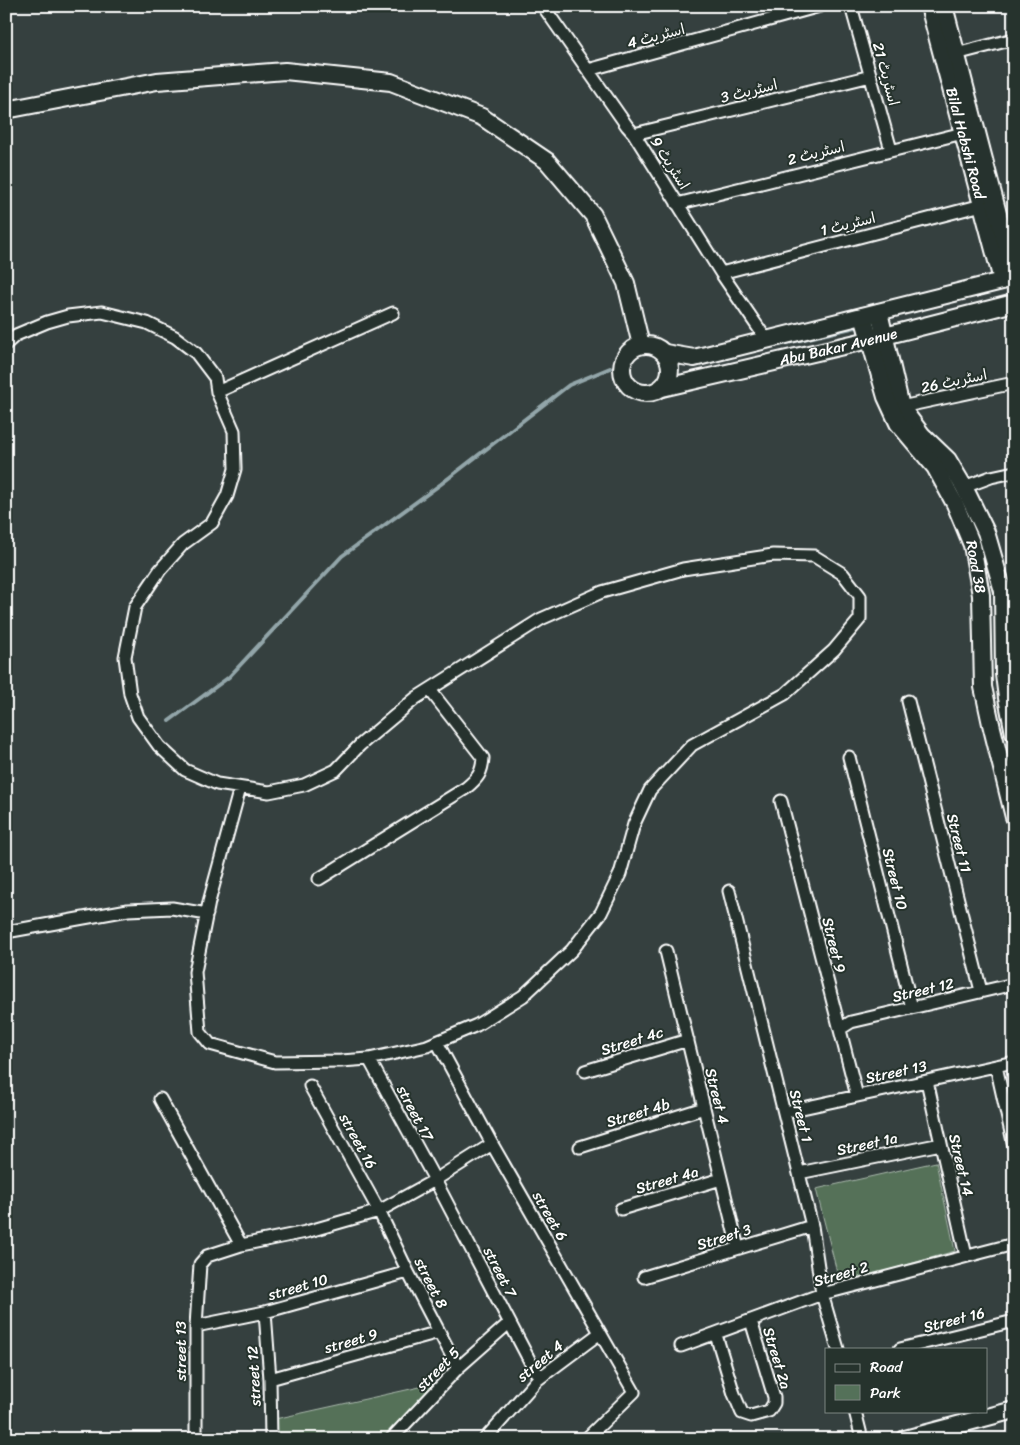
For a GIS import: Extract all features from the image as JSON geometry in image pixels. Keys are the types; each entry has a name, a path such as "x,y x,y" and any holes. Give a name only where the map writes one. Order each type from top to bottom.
{"street":[{"name":"اسٹریٹ 9","path":"543,6 634,134 721,273 766,339"},
{"name":"اسٹریٹ 4","path":"588,70 820,6"},
{"name":"اسٹریٹ 21","path":"851,6 891,150"},
{"name":"Bilal Habshi Road","path":"929,6 982,205 1010,278"},
{"name":"Bilal Habshi Road","path":"944,6 1010,278"},
{"path":"956,54 1014,39"},
{"path":"6,110 156,81 285,71 391,82 482,117 547,161 593,214 626,283 641,345"},
{"name":"اسٹریٹ 3","path":"634,134 871,76"},
{"name":"اسٹریٹ 2","path":"677,204 963,133"},
{"name":"اسٹریٹ 1","path":"721,273 982,205"},
{"name":"Abu Bakar Avenue","path":"666,353 694,358 1010,278"},
{"name":"Abu Bakar Avenue","path":"662,388 886,336 1014,303"},
{"path":"6,344 16,335 47,322 68,316 102,312 147,323 175,337 196,353 215,378 217,392 234,431 235,469 227,496 212,523 183,544 160,570 135,607 125,657 130,694 138,717 159,746 185,770 217,784 269,792 304,785 336,770 360,745 416,698 541,619 602,592 683,568 773,555 814,556 843,574 860,596 860,619 834,650 785,694 692,745 650,790 634,824 620,874 601,914 572,950 523,996 477,1025 427,1046 369,1059 275,1062 210,1044 200,1032 195,972 207,914 240,788"},
{"path":"217,392 393,313"},
{"name":"Road 38","path":"871,314 886,336 901,408 922,435 948,460 986,532 1003,591 1009,672 1007,698 1014,733"},
{"name":"Road 38","path":"871,314 869,340 886,398 898,423 935,467 955,504 972,545 981,596 984,687 1014,817"},
{"path":"641,345 651,345 666,353 671,368 667,382 655,392 641,393 634,390 624,379 622,372 624,358 629,352 641,345"},
{"name":"اسٹریٹ 26","path":"901,408 1014,383"},
{"path":"964,488 991,477 1014,472"},
{"path":"319,879 466,788 478,778 482,770 483,758 430,690"},
{"name":"Street 11","path":"908,701 981,991"},
{"name":"Street 10","path":"849,757 912,1008"},
{"name":"Street 9","path":"782,802 858,1096"},
{"name":"Street 1","path":"729,891 812,1226 822,1294 838,1348"},
{"path":"6,932 128,910 172,908 207,914"},
{"name":"Street 4","path":"666,951 738,1248"},
{"name":"Street 12","path":"840,1028 851,1022 1014,984"},
{"name":"Street 4c","path":"585,1071 688,1040"},
{"name":"street 6","path":"437,1042 492,1144 634,1392 586,1439"},
{"name":"street 17","path":"369,1059 435,1180"},
{"name":"Street 13","path":"784,1112 1014,1062"},
{"path":"996,1066 1014,1146"},
{"name":"Street 14","path":"926,1081 966,1256"},
{"name":"street 16","path":"310,1086 379,1210"},
{"path":"160,1100 241,1245 306,1232 379,1210 435,1180 492,1144"},
{"name":"Street 4b","path":"580,1147 704,1108"},
{"name":"Street 1a","path":"799,1173 941,1144"},
{"name":"Street 4a","path":"621,1209 721,1179"},
{"name":"street 7","path":"435,1180 509,1323 535,1371 540,1376"},
{"name":"street 8","path":"379,1210 408,1272 458,1368"},
{"name":"Street 3","path":"644,1277 812,1226"},
{"name":"Street 2","path":"681,1346 716,1335 822,1294 1014,1244"},
{"name":"street 13","path":"197,1439 196,1326 200,1264 207,1256 241,1245"},
{"name":"street 10","path":"196,1326 265,1312 408,1272"},
{"name":"street 12","path":"265,1312 270,1379 271,1439"},
{"name":"Street 2a","path":"716,1335 734,1394 742,1413 751,1416 765,1413 769,1411 774,1403 774,1396 750,1321"},
{"name":"Street 16","path":"904,1348 1014,1321"},
{"name":"street 5","path":"391,1439 458,1368 509,1323"},
{"name":"street 9","path":"270,1379 439,1332"},
{"name":"street 4","path":"485,1439 540,1376 600,1333"},
{"path":"906,1439 1014,1410"},
{"path":"855,1412 862,1439"}],"green space":[{"path":"936,1162 955,1251 840,1284 816,1189"},
{"path":"438,1383 381,1439 274,1439 275,1419"}],"waterway":[{"path":"778,345 856,327"},
{"path":"169,721 229,677 342,556 441,484 569,385 610,368"}]}
